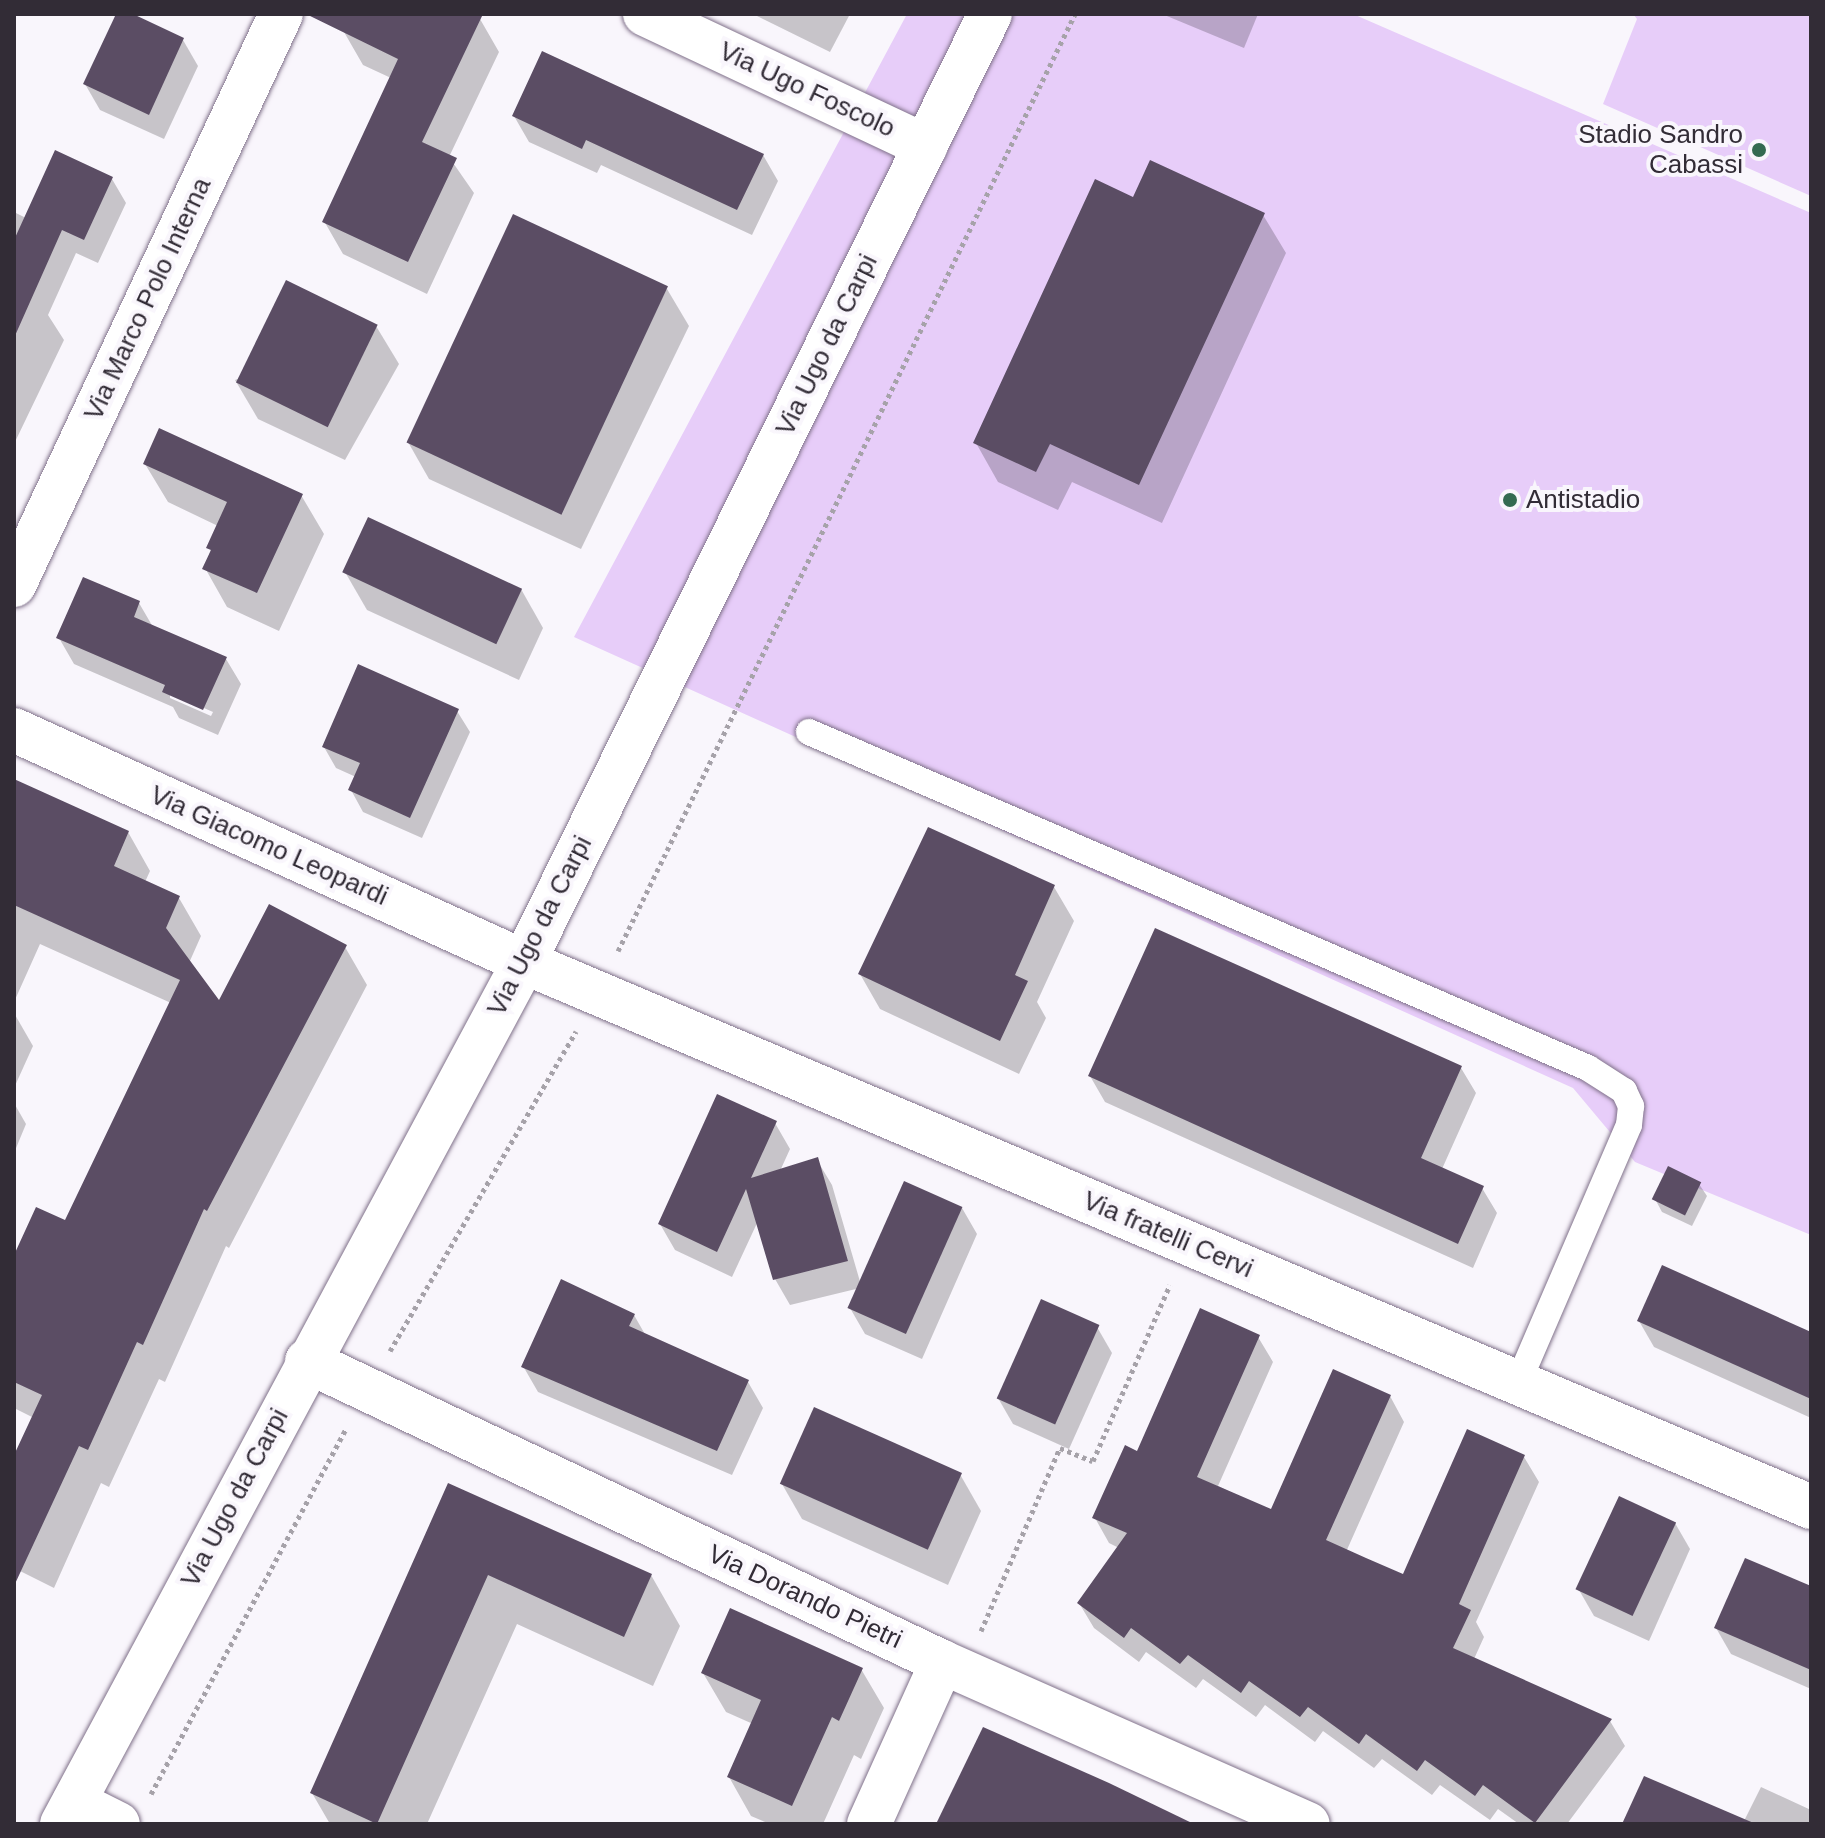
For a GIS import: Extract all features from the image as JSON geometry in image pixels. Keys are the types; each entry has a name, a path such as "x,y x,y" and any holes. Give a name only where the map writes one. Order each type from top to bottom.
{"street":[{"name":"Via Marco Polo Interna","path":"14,585 281,14"},
{"name":"Via Ugo Foscolo","path":"645,14 925,146"},
{"name":"Via Ugo da Carpi","path":"68,1813 307,1361 524,962 990,14"},
{"name":"Via Giacomo Leopardi","path":"14,730 524,962"},
{"name":"Via fratelli Cervi","path":"524,962 1811,1507"},
{"name":"Via Dorando Pietri","path":"307,1361 953,1666 1308,1824"},
{"path":"869,1824 953,1666"},
{"path":"68,1813 134,1810"}],"lane":[{"path":"809,732 1588,1068 1624,1091 1631,1106 1629,1125 1518,1383"}],"path":[{"path":"134,1810 367,1390 598,994 1075,14"},
{"path":"953,1666 1060,1448 1093,1461 1188,1244"}],"shaded area":[{"path":"907,14 1353,14 1811,213 1811,1235 1635,1162 1573,1088 574,637"},
{"name":"Stadio Sandro Cabassi","path":"1633,14 1811,14 1811,196 1603,104 1637,19"}],"building":[{"path":"116,14 133,14 184,38 149,115 83,84"},
{"path":"306,14 483,14 422,142 457,158 408,262 322,222 398,59"},
{"path":"542,51 764,154 737,210 586,140 582,149 512,116"},
{"path":"55,150 113,177 84,240 62,230 14,338 14,240"},
{"path":"1150,160 1265,213 1139,485 1050,444 1036,472 973,443 1095,179 1133,197"},
{"path":"513,214 668,286 561,515 407,442"},
{"path":"286,280 378,325 328,427 236,382"},
{"path":"159,428 303,494 257,593 202,569 211,550 206,548 227,502 143,464"},
{"path":"368,517 522,589 496,644 342,572"},
{"path":"83,577 140,601 134,617 227,657 203,710 162,692 165,685 56,638"},
{"path":"358,664 459,709 410,818 348,790 360,763 322,747"},
{"path":"14,779 129,831 114,866 180,896 166,928 219,1000 269,904 347,945 207,1211 204,1209 143,1345 137,1342 88,1450 79,1446 14,1586 14,1455 42,1395 14,1382 14,1255 36,1207 65,1220 180,980 14,905"},
{"path":"928,827 1055,885 1015,975 1028,981 1000,1041 858,974"},
{"path":"1155,928 1462,1066 1421,1158 1484,1186 1458,1244 1088,1076"},
{"path":"717,1094 777,1121 751,1178 818,1157 848,1261 773,1280 746,1189 717,1252 658,1224"},
{"path":"1668,1166 1701,1182 1685,1215 1652,1199"},
{"path":"904,1181 962,1207 906,1334 847,1308"},
{"path":"1662,1265 1811,1332 1811,1399 1637,1321"},
{"path":"561,1279 635,1314 629,1326 749,1380 717,1451 521,1367"},
{"path":"1041,1299 1099,1325 1055,1425 997,1399"},
{"path":"1200,1308 1260,1335 1197,1477 1271,1509 1333,1369 1391,1395 1326,1540 1403,1574 1467,1429 1525,1455 1459,1604 1471,1610 1453,1648 1612,1719 1535,1823 1483,1785 1475,1796 1425,1760 1417,1771 1366,1734 1359,1744 1308,1707 1300,1717 1249,1681 1241,1693 1188,1655 1180,1664 1131,1628 1124,1638 1077,1603 1127,1533 1092,1518 1125,1445 1137,1451"},
{"path":"814,1407 962,1473 928,1550 780,1484"},
{"path":"448,1483 652,1574 624,1637 488,1575 377,1824 310,1793"},
{"path":"1619,1496 1676,1523 1633,1616 1575,1589"},
{"path":"1745,1558 1811,1586 1811,1670 1714,1628"},
{"path":"730,1608 863,1668 839,1721 832,1717 792,1806 727,1777 761,1700 701,1673"},
{"path":"983,1727 1109,1783 1194,1824 936,1824"},
{"path":"1644,1776 1756,1824 1622,1824"}],"place":[{"name":"Stadio Sandro Cabassi","path":"1759,150"},
{"name":"Antistadio","path":"1510,500"}]}
